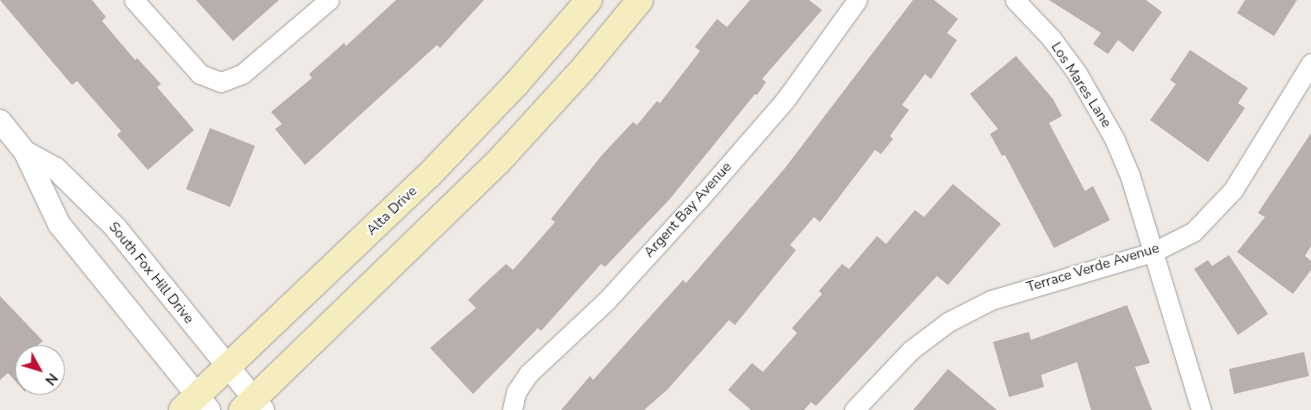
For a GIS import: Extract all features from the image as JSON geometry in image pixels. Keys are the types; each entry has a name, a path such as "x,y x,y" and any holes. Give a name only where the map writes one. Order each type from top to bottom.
{"main road":[{"name":"Alta Drive","path":"196,405 228,367 435,168 516,84 589,0"},
{"path":"253,406 498,162 583,69 640,0"}],"street":[{"path":"134,0 200,74 221,82 242,74 329,0"},
{"name":"Argent Bay Avenue","path":"512,410 516,392 528,374 607,300 699,199 785,100 857,0"},
{"name":"Los Mares Lane","path":"1015,0 1051,38 1098,107 1130,176 1201,410"},
{"name":"Terrace Verde Avenue","path":"854,410 911,350 948,322 991,300 1153,252 1193,232 1216,212 1233,190 1311,63"},
{"name":"South Fox Hill Drive","path":"0,121 24,152 59,224 196,405"},
{"name":"South Fox Hill Drive","path":"24,152 56,169 115,227 228,367 253,406"}],"building":[{"path":"0,0 92,0 106,17 102,21 135,60 137,58 161,84 157,87 194,130 148,170 117,135 121,131 77,81 72,85"},
{"path":"196,0 279,0 233,41"},
{"path":"396,0 484,0 440,48 437,45 305,165 275,129 282,124 271,112 312,78 309,74 344,43 346,46"},
{"path":"750,0 809,0 822,10 762,79 766,82 757,95 755,94 669,200 605,267 601,264 541,331 538,328 473,394 430,348 476,308 468,300 483,285 506,264 513,270 555,222 551,219 602,155 633,122 637,125 657,101 660,103 700,51 695,47 717,19 727,27"},
{"path":"913,0 934,0 958,19 947,33 957,40 931,79 925,74 902,105 909,110 890,136 893,139 881,154 875,150 820,222 814,217 790,245 796,250 735,325 729,320 667,390 644,410 561,410 590,376 593,380 683,280 686,283 785,168"},
{"path":"1049,0 1146,0 1162,12 1133,52 1118,40 1108,54 1093,44 1101,33"},
{"path":"1245,0 1297,0 1274,36 1237,13"},
{"path":"1190,50 1248,88 1238,103 1245,108 1208,162 1150,120 1176,84 1170,80"},
{"path":"1016,56 1053,99 1062,116 1049,123 1085,191 1093,186 1110,220 1054,248 1005,155 1002,156 990,134 998,129 970,94"},
{"path":"210,128 255,146 230,207 186,189"},
{"path":"1311,133 1311,246 1305,256 1311,261 1311,270 1293,294 1237,252 1265,217 1258,213"},
{"path":"953,184 1001,224 948,285 937,276 816,406 811,402 804,410 751,410 728,390 752,363 763,372 797,333 792,328 822,294 819,291 842,264 849,269 877,236 886,244 915,210 924,217"},
{"path":"1229,255 1268,314 1238,335 1194,269 1208,260 1212,266"},
{"path":"0,296 43,341 38,345 15,345 15,381 8,373 0,380"},
{"path":"1127,305 1150,363 1135,367 1152,410 1091,410 1077,362 1041,375 1044,387 1009,397 993,342 1029,332 1031,340"},
{"path":"1304,352 1309,376 1234,394 1229,369"},
{"path":"948,369 997,410 913,410"}]}
